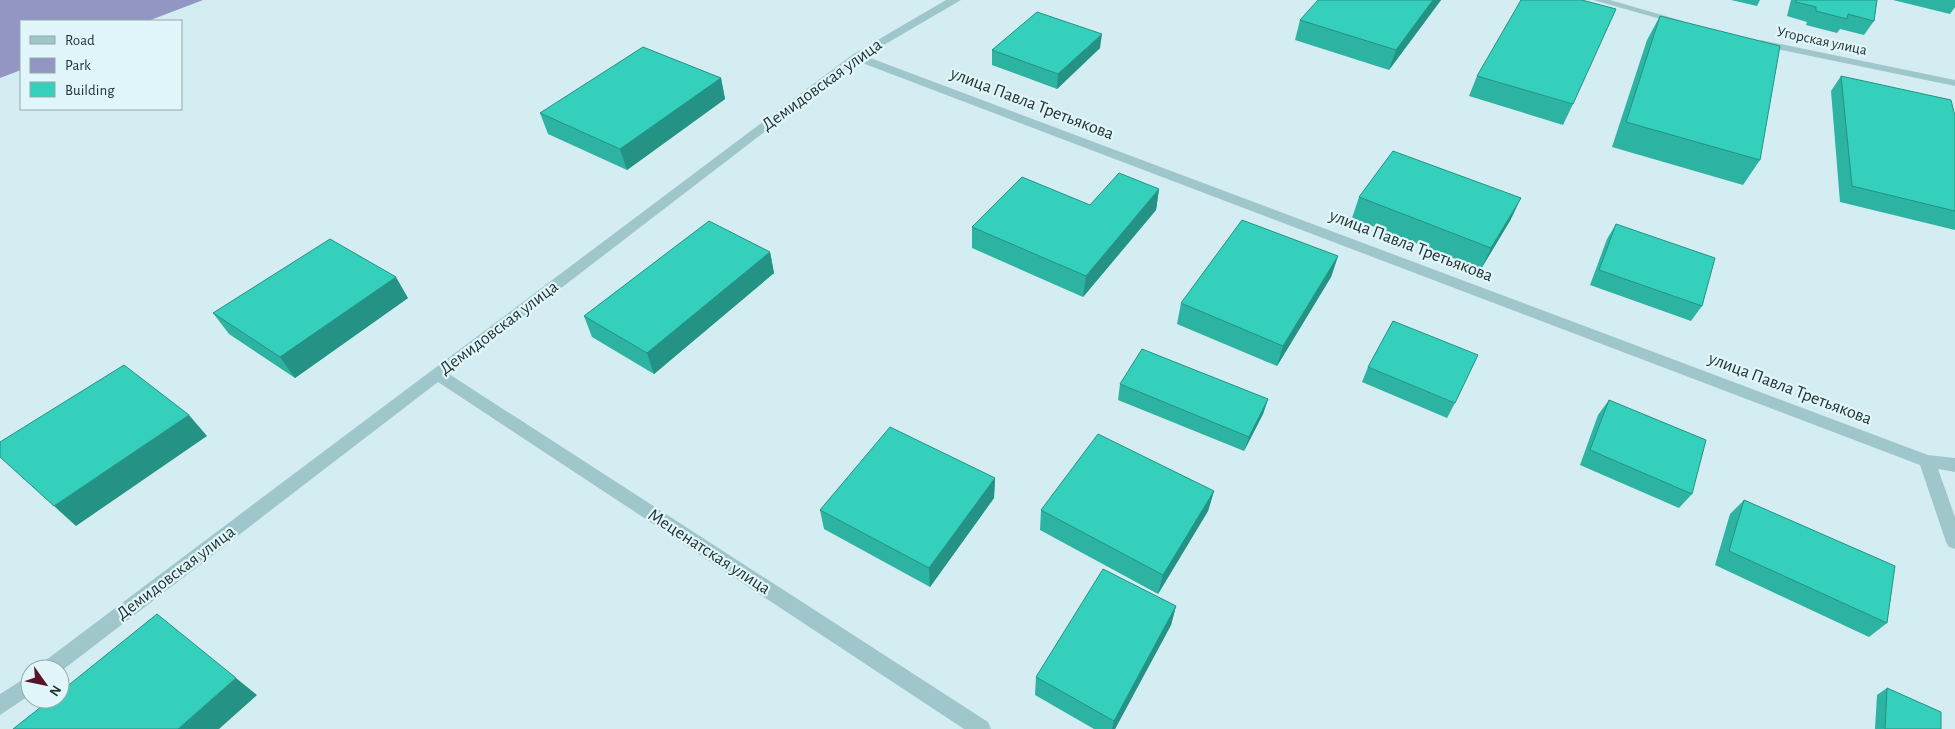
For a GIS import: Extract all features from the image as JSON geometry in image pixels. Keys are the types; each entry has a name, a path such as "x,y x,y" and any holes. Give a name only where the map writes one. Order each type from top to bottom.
{"street":[{"name":"Демидовская улица","path":"62,659 856,57 944,4 956,0"},
{"path":"1598,0 1694,25"},
{"name":"Угорская улица","path":"1751,41 1955,83"},
{"name":"улица Павла Третьякова","path":"856,57 1927,461 1955,466"},
{"name":"Меценатская улица","path":"438,375 981,729"},
{"path":"1927,461 1955,542"},
{"path":"0,706 20,691"}],"green space":[{"path":"0,0 203,0 151,20 20,20 20,70 0,78"}],"building":[{"path":"1318,0 1433,0 1396,50 1300,20"},
{"path":"1521,0 1582,0 1616,9 1573,104 1477,76"},
{"path":"1796,0 1877,0 1874,21 1848,14 1847,19 1816,11 1816,7 1796,2"},
{"path":"1037,12 1102,34 1058,74 992,50"},
{"path":"1660,16 1780,46 1760,160 1626,122"},
{"path":"643,47 721,78 620,149 540,113"},
{"path":"1841,76 1951,100 1955,116 1955,211 1852,186"},
{"path":"1393,151 1521,198 1491,248 1359,197"},
{"path":"1119,173 1159,189 1086,276 972,227 1022,177 1090,205"},
{"path":"1242,220 1338,256 1283,346 1181,303"},
{"path":"709,221 770,252 647,353 584,316"},
{"path":"1616,224 1715,258 1702,306 1599,270"},
{"path":"330,239 396,277 280,357 213,313"},
{"path":"1393,321 1478,355 1455,403 1368,367"},
{"path":"1142,349 1268,399 1249,437 1120,384"},
{"path":"124,365 189,415 54,506 0,457 0,442"},
{"path":"1609,400 1706,440 1692,494 1590,450"},
{"path":"890,427 995,478 929,568 820,510"},
{"path":"1098,434 1214,491 1163,575 1041,510"},
{"path":"1744,500 1895,566 1887,623 1729,551"},
{"path":"1103,569 1176,606 1114,721 1036,677"},
{"path":"157,614 236,678 178,729 13,729 38,709 70,709 70,684"},
{"path":"1887,688 1941,712 1941,729 1885,729"}]}
